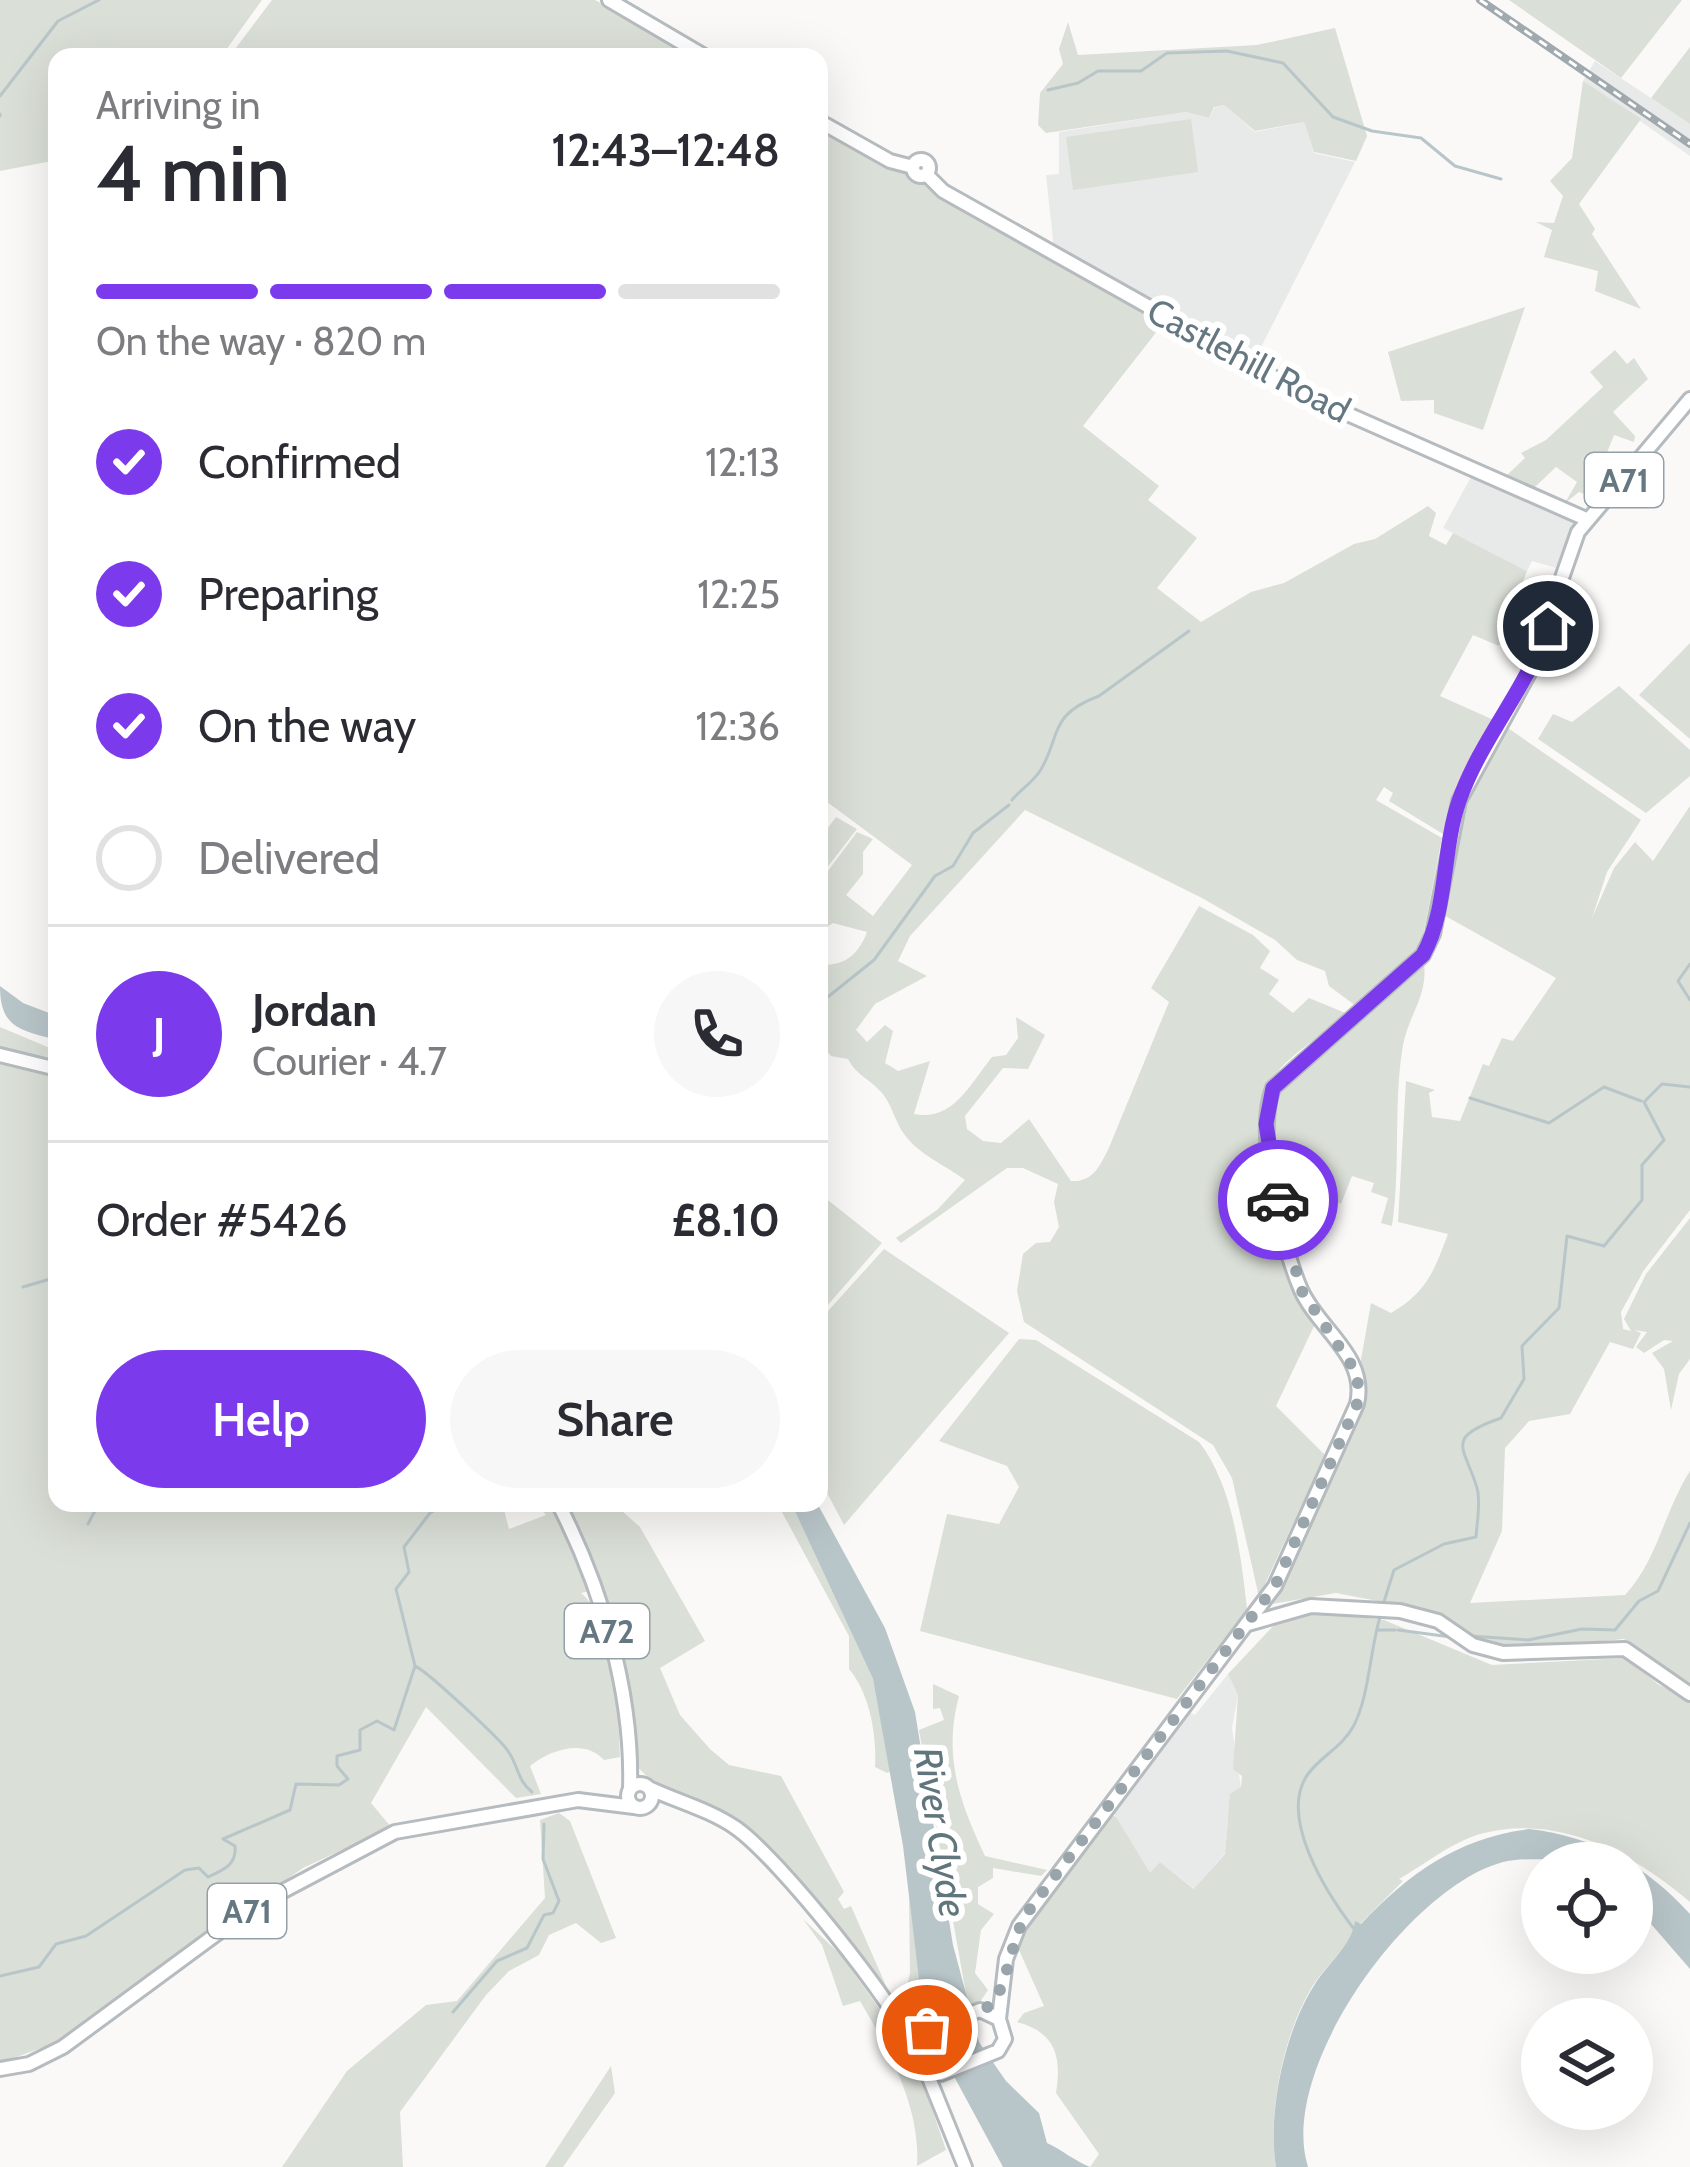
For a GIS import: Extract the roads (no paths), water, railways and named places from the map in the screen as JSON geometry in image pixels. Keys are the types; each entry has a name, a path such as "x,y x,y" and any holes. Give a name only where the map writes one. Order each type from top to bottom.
{"main road":[{"path":"609,0 691,48"},
{"name":"Castlehill Road","path":"828,126 890,161 920,170 943,191 1309,397 1586,519"},
{"name":"A71","path":"941,2074 996,2052 1005,2039 999,2018 1006,1959 1027,1913 1248,1624 1288,1561 1360,1389 1354,1364 1301,1290 1272,1175 1269,1098 1297,1061 1423,955 1433,934 1459,801 1535,658 1586,519 1656,445 1690,399"},
{"path":"0,1055 48,1067"},
{"name":"A72","path":"562,1512 604,1620 629,1790"},
{"path":"1248,1624 1311,1606 1388,1610 1438,1621 1473,1645 1503,1653 1625,1649 1690,1694"},
{"path":"629,1766 648,1792 735,1827 763,1852 918,2031 917,2052 965,2167"},
{"path":"629,1790 634,1807"},
{"name":"A71","path":"609,1800 629,1790 648,1792"},
{"name":"A71","path":"0,2069 29,2064 63,2048 254,1906 350,1852 424,1823 609,1800 634,1807 648,1792"},
{"name":"A71","path":"918,2031 981,2010 1002,1986"},
{"path":"981,2010 999,2018"},
{"path":"924,2067 941,2074 934,2094"}],"waterway":[{"path":"0,96 58,21 99,0"},
{"path":"1048,90 1078,83 1098,71 1141,71 1167,53 1227,51 1283,63 1333,117 1372,131 1421,138 1455,166 1501,179"},
{"path":"1012,800 1040,771 1058,728 1071,711 1189,631"},
{"path":"828,997 874,960 935,876 953,866 973,833 1009,805"},
{"path":"1690,964 1678,981 1690,1000"},
{"path":"1382,1608 1394,1570 1444,1544 1476,1537 1478,1494 1464,1453 1465,1438 1501,1418 1524,1379 1522,1346 1559,1308 1567,1236 1604,1246 1642,1200 1642,1165 1664,1140 1644,1102 1662,1084 1690,1087"},
{"path":"1470,1098 1549,1123 1604,1087 1641,1101"},
{"path":"23,1287 48,1280"},
{"path":"88,1524 94,1512"},
{"path":"0,1976 39,1967 56,1944 86,1936 185,1870 199,1868 208,1877 224,1869 234,1858 235,1846 223,1839 290,1810 296,1784 339,1785 348,1779 337,1766 337,1756 360,1750 360,1730 377,1721 394,1730 415,1666 396,1589 409,1572 404,1547 432,1512"},
{"path":"1470,1636 1528,1640 1582,1629 1615,1630 1639,1601 1658,1591 1690,1523"},
{"path":"1354,1929 1320,1876 1298,1812 1308,1774 1353,1727 1363,1702 1380,1617"},
{"path":"1378,1630 1395,1630"},
{"path":"1398,1630 1451,1637"},
{"path":"415,1666 502,1744 532,1792"},
{"path":"453,2012 497,1961 527,1948 544,1915 553,1913 559,1901 543,1859 544,1824"}],"railway":[{"path":"1480,0 1690,144"}],"water label":[{"name":"River Clyde","path":"941,1832"}]}
